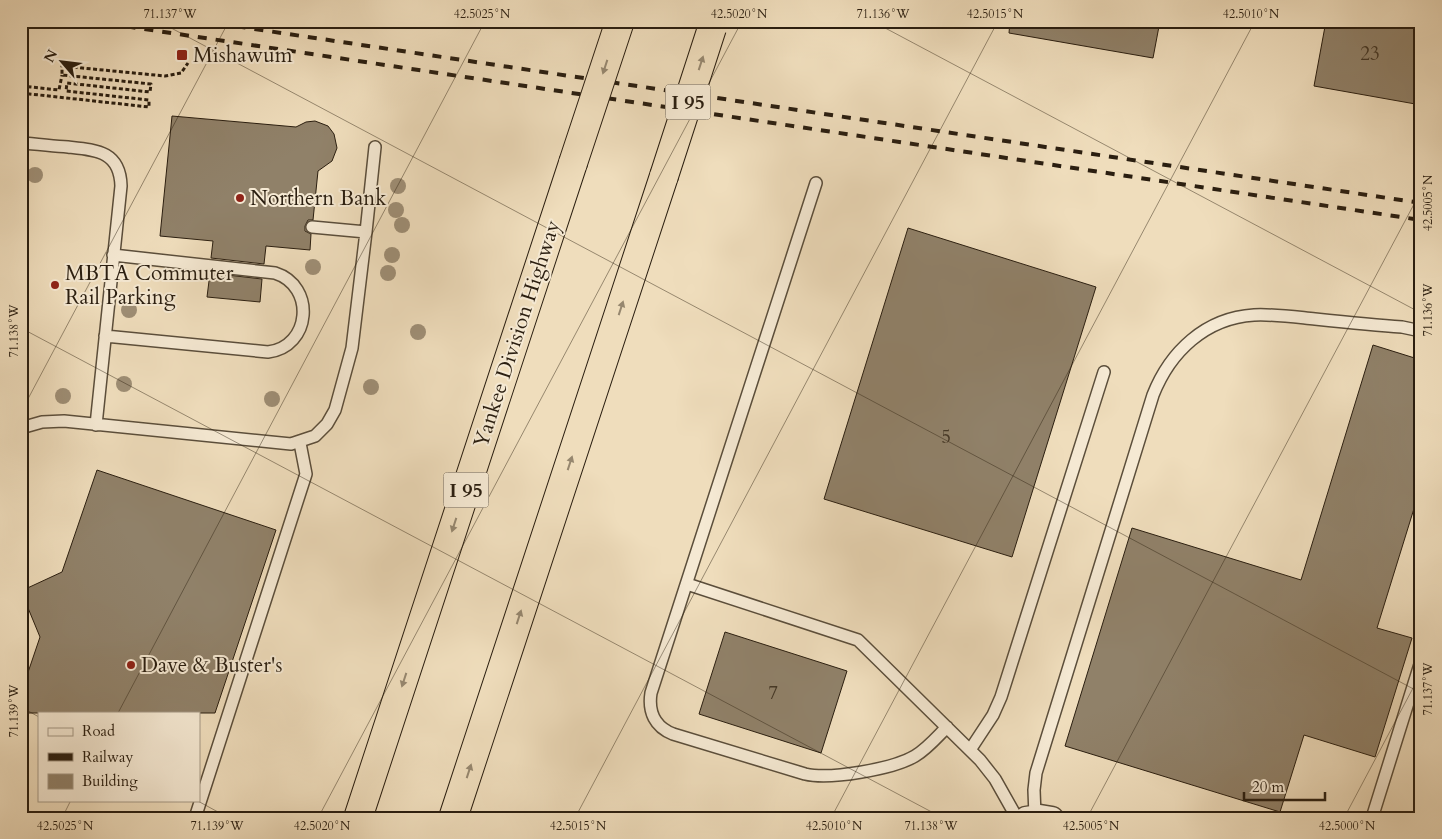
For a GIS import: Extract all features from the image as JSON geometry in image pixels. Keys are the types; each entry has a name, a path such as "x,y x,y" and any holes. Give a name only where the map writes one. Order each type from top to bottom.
{"highway":[{"name":"Yankee Division Highway","path":"358,818 620,21"},
{"name":"I 95","path":"453,818 714,25"}],"lane":[{"path":"21,143 92,150 104,154 114,162 120,173 121,186 96,425"},
{"path":"21,428 49,421 283,444 300,443 322,431 335,410 350,358 375,147"},
{"path":"816,183 650,699 654,718 667,732 805,774 824,777 842,776 906,760 920,753 947,727"},
{"path":"312,227 366,232"},
{"path":"105,336 268,352 278,350 291,342 298,333 304,317 304,305 298,290 290,280 279,274 114,255"},
{"path":"1032,817 1036,773 1153,396 1160,377 1170,361 1199,334 1216,324 1253,315 1402,327 1421,331"},
{"path":"970,750 999,703 1104,372"},
{"path":"195,818 306,474 300,443"},
{"path":"687,584 858,640 970,750 1032,817"},
{"path":"1372,818 1421,661"}],"path":[{"path":"21,86 59,90 62,66 172,76 181,73 188,63"},
{"path":"21,93 149,107 149,100 66,91 67,83 150,92 151,84 62,75"}],"building":[{"path":"1010,21 1160,21 1153,58 1009,33"},
{"path":"1326,21 1421,21 1421,105 1314,86"},
{"name":"Northern Bank","path":"172,116 296,127 306,122 315,121 328,126 334,134 337,148 332,161 318,171 313,220 308,220 305,226 305,231 311,234 310,250 266,246 264,264 211,258 213,241 160,236"},
{"path":"908,228 1096,287 1012,557 824,499"},
{"path":"210,273 262,279 260,302 207,297"},
{"path":"1373,345 1421,360 1421,486 1377,628 1412,638 1375,757 1304,735 1280,812 1065,746 1132,528 1301,580"},
{"name":"Dave & Buster's","path":"97,470 276,530 215,713 21,713 21,693 40,637 21,591 62,572"},
{"path":"725,632 847,671 821,753 699,714"}],"railway":[{"path":"91,21 1421,220"},
{"path":"201,21 1421,203"}],"place":[{"name":"Mishawum","path":"182,55"},
{"name":"Northern Bank","path":"240,198"},
{"name":"MBTA Commuter Rail Parking","path":"55,285"},
{"name":"Dave & Buster's","path":"131,665"}]}
